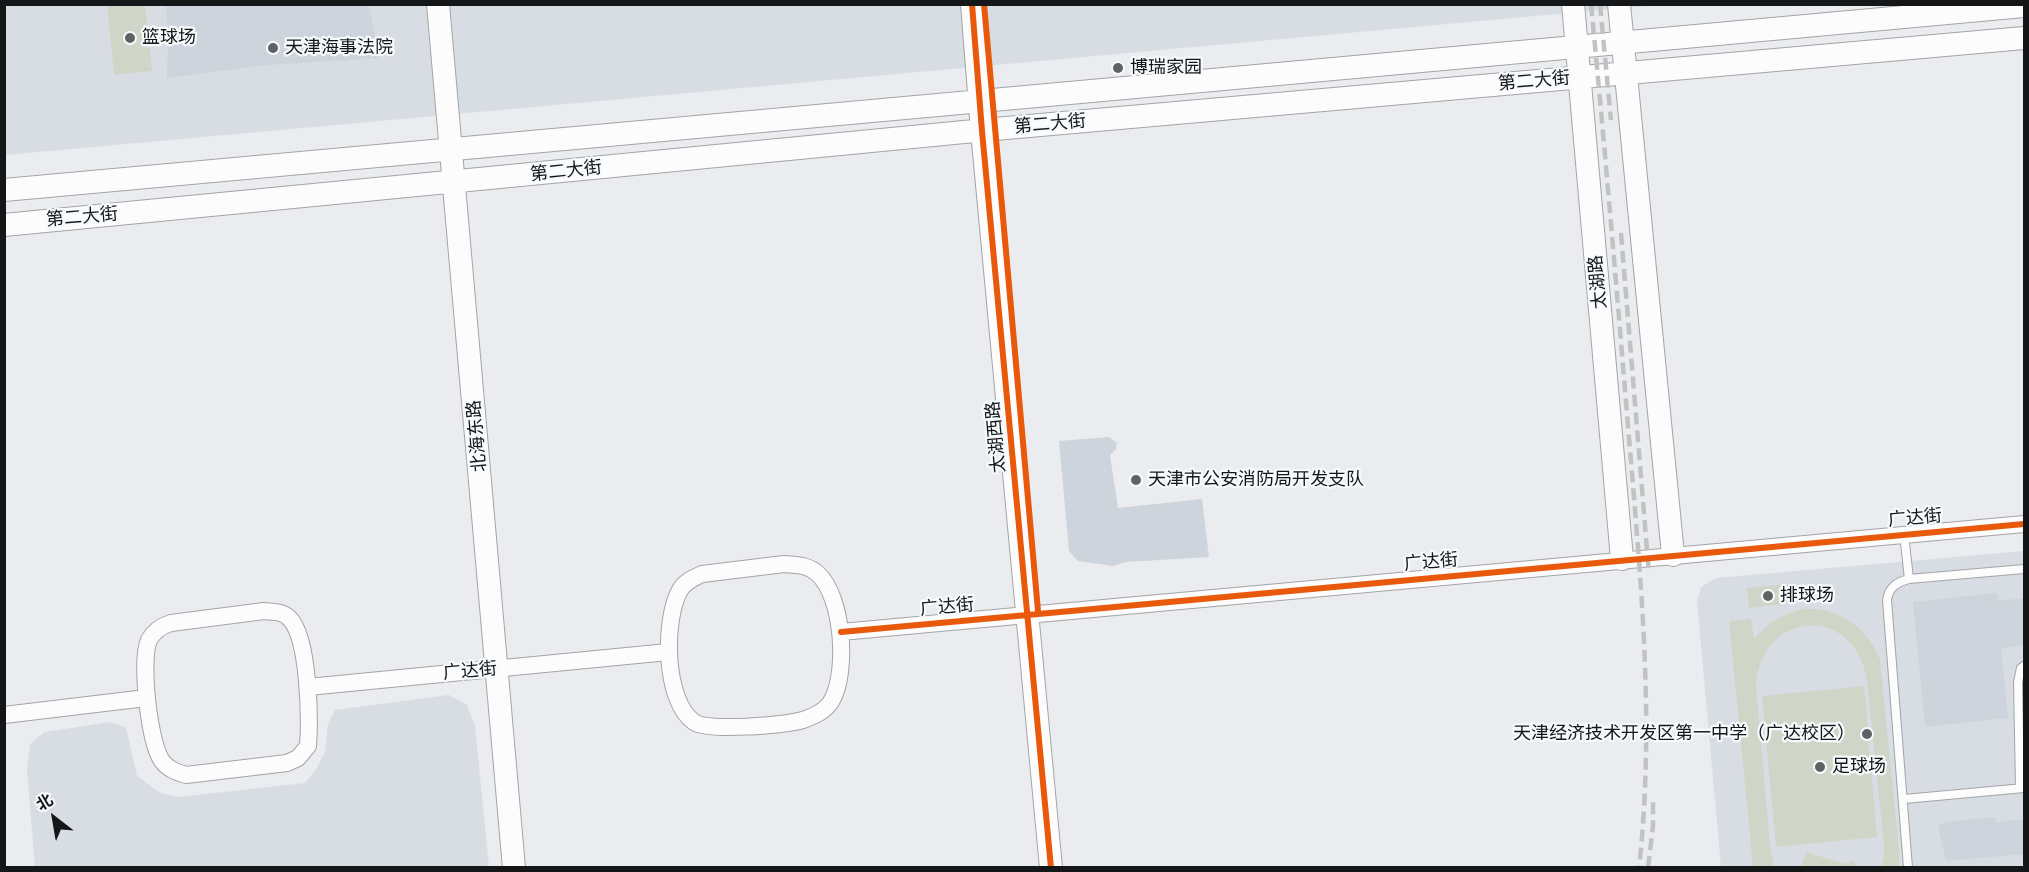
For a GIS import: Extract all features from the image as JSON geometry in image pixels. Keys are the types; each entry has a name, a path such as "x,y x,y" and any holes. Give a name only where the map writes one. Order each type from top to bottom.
{"main road":[{"name":"北海东路","path":"438,4 514,867"},
{"name":"太湖西路","path":"972,4 986,99"},
{"name":"太湖西路","path":"984,4 988,130 1033,615 1061,867"},
{"name":"太湖路","path":"1573,4 1623,559"},
{"path":"1619,4 1672,555"},
{"name":"第二大街","path":"4,190 2025,6"},
{"name":"第二大街","path":"4,225 988,130 2025,38"},
{"name":"太湖西路","path":"1033,615 1051,867"}],"street":[{"name":"广达街","path":"841,632 2025,524"},
{"path":"784,564 804,566 817,572 827,584 836,604 841,632 837,687 831,701 822,711 800,720 724,728 710,728 696,724 684,714 678,702 668,652 672,614 681,588 690,579 712,571 784,564"},
{"path":"264,611 280,612 291,619 302,648 308,687 308,747 298,758 269,767 186,775 173,771 158,754 146,698 149,641 161,626 264,611"},
{"name":"广达街","path":"308,687 668,652"},
{"path":"4,715 146,698"}],"lane":[{"path":"1904,534 1909,579"},
{"path":"1908,867 1888,592 1894,586 1909,579 2025,569"},
{"path":"1904,800 2022,788 2018,682 2021,668 2025,666"}],"shaded area":[{"path":"5,5 1656,5 5,155"},
{"name":"篮球场","path":"107,5 145,5 152,71 114,75"},
{"name":"天津经济技术开发区第一中学（广达校区）","path":"2024,551 2024,867 1721,867 1697,601 1701,587 1716,578"},
{"name":"排球场","path":"1788,584 1790,603 1749,608 1747,588"},
{"path":"1804,609 1829,612 1851,622 1868,638 1880,660 1899,867 1881,867 1884,845 1867,680 1859,655 1845,638 1828,628 1809,625 1790,630 1774,641 1762,660 1756,685 1770,845 1774,867 1753,867 1729,621 1751,619 1754,639 1776,620"},
{"name":"足球场","path":"1864,686 1877,837 1776,847 1762,696"},
{"path":"449,695 467,705 475,726 489,867 35,867 27,770 30,744 45,732 110,722 126,727 137,776 160,793 178,797 305,783 317,768 325,752 328,724 335,710"},
{"path":"1806,852 1845,864 1853,861 1858,867 1801,867"}],"building":[{"name":"天津海事法院","path":"166,4 368,4 380,58 268,65 167,78"},
{"path":"1109,437 1117,443 1116,449 1110,455 1118,508 1202,499 1209,557 1126,562 1113,566 1078,561 1069,551 1059,441"},
{"path":"1997,593 1998,601 2025,598 2025,645 2001,648 2008,718 1925,727 1913,602"},
{"path":"1995,817 1996,822 2025,819 2025,854 1946,861 1938,829 1940,824"}],"railway":[{"path":"1591,4 1642,599 1646,760 1639,868"},
{"path":"1600,4 1611,120"},
{"path":"1621,233 1649,574"},
{"path":"1648,868 1653,826 1653,799"}],"cycle path":[{"path":"972,4 1051,868"},
{"path":"984,4 1038,611"},
{"path":"841,632 2024,524"}],"place":[{"name":"篮球场","path":"130,38"},
{"name":"天津海事法院","path":"273,48"},
{"name":"博瑞家园","path":"1118,68"},
{"name":"天津市公安消防局开发支队","path":"1136,480"},
{"name":"排球场","path":"1768,596"},
{"name":"天津经济技术开发区第一中学（广达校区）","path":"1867,734"},
{"name":"足球场","path":"1820,767"}]}
